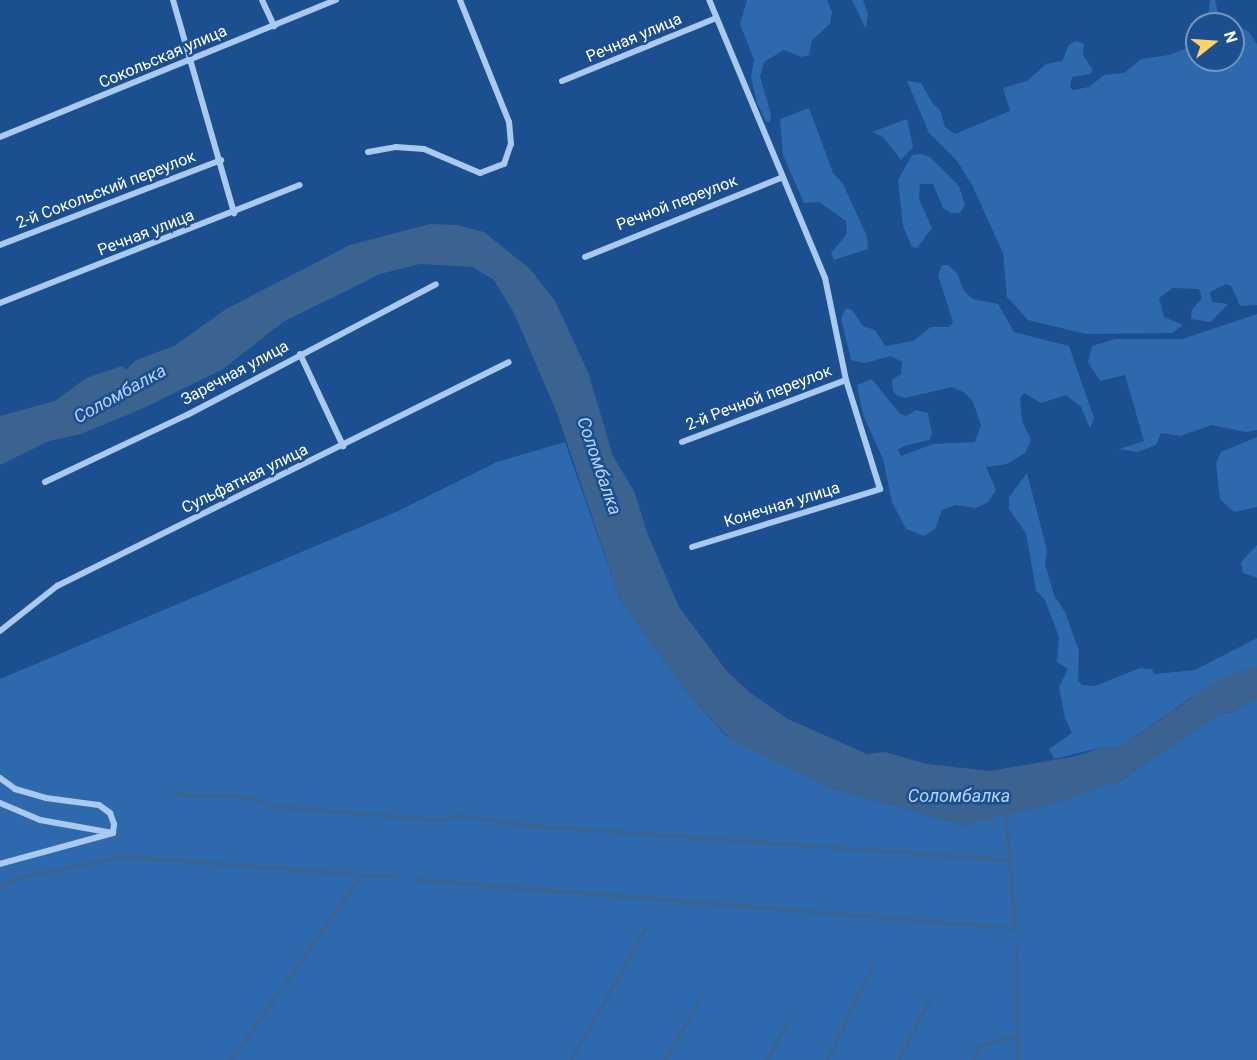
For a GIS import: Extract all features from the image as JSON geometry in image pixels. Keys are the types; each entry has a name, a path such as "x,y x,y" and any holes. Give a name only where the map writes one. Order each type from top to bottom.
{"street":[{"path":"173,0 221,160 234,213"},
{"path":"262,0 274,26"},
{"name":"Сокольская улица","path":"0,138 336,0"},
{"path":"368,152 396,147 424,149 480,173 490,172 504,164 511,144 509,122 460,0"},
{"path":"709,0 781,178 825,278 846,380"},
{"name":"Речная улица","path":"562,81 716,18"},
{"name":"2-й Сокольский переулок","path":"0,245 221,160"},
{"name":"Речной переулок","path":"585,257 781,178"},
{"name":"Речная улица","path":"0,303 234,213 300,184"},
{"name":"Заречная улица","path":"45,482 186,415 436,284"},
{"path":"300,354 344,446"},
{"name":"Сульфатная улица","path":"0,631 57,586 344,446 509,362"},
{"name":"2-й Речной переулок","path":"682,442 846,380"},
{"name":"Конечная улица","path":"692,547 880,489 846,380"},
{"path":"0,778 15,789 46,798 99,805 110,813 114,833"},
{"path":"0,803 40,820 114,833"},
{"path":"0,864 114,833"}],"shaded area":[{"path":"747,0 827,0 832,12 830,24 812,40 809,55 802,57 784,50 764,62 760,77 771,114 770,122 766,122 757,103 751,77 754,60 740,24"},
{"path":"852,0 863,0 868,14 866,29"},
{"path":"1210,0 1215,0 1218,12 1208,12"},
{"path":"1245,30 1257,44 1257,305 1240,306 1231,286 1226,284 1210,292 1212,302 1228,304 1211,322 1191,319 1192,310 1202,298 1199,289 1173,288 1159,298 1164,317 1183,325 1172,333 1086,334 1028,320 1007,297 1003,253 972,185 957,161 929,133 907,81 921,83 933,104 940,110 945,127 955,134 1010,111 1003,88 1027,81 1046,64 1062,61 1069,45 1076,41 1084,44 1083,55 1093,70 1090,74 1072,77 1070,87 1073,90 1089,87 1104,75 1124,73 1141,59 1169,55 1185,49 1185,72 1245,72"},
{"path":"809,108 833,173 843,184 867,236 868,249 834,260 831,253 847,234 846,221 819,202 804,203 783,155 780,119"},
{"path":"907,119 913,147 901,160 883,137 872,132"},
{"path":"921,154 930,157 959,186 965,205 960,213 951,213 943,208 933,184 920,184 919,199 932,228 917,248 912,247 903,226 898,180 912,155"},
{"path":"942,265 948,265 957,273 964,291 973,299 998,304 1014,332 1069,346 1094,418 1090,428 1081,407 1066,395 1041,403 1024,393 1020,398 1022,421 1031,440 1025,453 1007,464 986,467 996,490 988,502 976,508 955,505 942,510 935,529 924,536 906,529 892,502 883,459 863,415 857,385 872,379 900,414 906,416 916,410 928,413 932,434 929,440 904,446 898,450 901,456 933,444 975,442 981,425 973,402 965,393 952,387 905,398 898,396 893,391 892,380 901,374 902,362 891,356 865,363 851,360 841,318 846,308 852,310 863,326 875,330 885,346 913,341 931,327 949,327 953,322 938,275"},
{"path":"1257,314 1257,430 1245,432 1212,425 1180,436 1161,433 1156,445 1138,452 1119,449 1144,441 1125,375 1100,381 1088,362 1092,346 1115,339 1182,339"},
{"path":"1257,437 1257,507 1234,512 1220,499 1216,463 1221,452"},
{"path":"565,442 619,597 686,691 725,735 828,787 962,825 1120,781 1221,713 1232,712 1257,698 1257,1060 0,1060 0,679 396,512 497,462"},
{"path":"1027,473 1047,550 1045,564 1054,595 1065,612 1079,651 1078,681 1082,685 1095,686 1140,668 1152,669 1154,674 1195,670 1257,638 1257,672 1192,697 1120,747 1099,748 1054,759 1049,749 1072,733 1065,718 1059,687 1068,669 1057,662 1059,637 1045,600 1036,590 1026,533 1009,509 1009,497"},
{"path":"1257,545 1257,578 1243,573 1241,562"}],"water":[{"name":"Соломбалка","path":"430,224 457,225 484,232 530,269 555,301 588,372 613,456 634,491 648,535 679,607 726,670 749,692 788,719 867,754 885,752 927,764 990,771 1076,756 1100,748 1120,747 1221,678 1257,666 1257,698 1232,712 1221,713 1120,781 1050,805 962,825 828,787 740,745 725,734 686,691 619,597 557,413 514,313 493,279 472,267 420,264 380,274 283,322 223,369 144,408 81,434 49,441 0,465 0,416 55,401 86,378 122,366 126,370 136,360 174,346 226,309 350,245"}],"waterway":[{"path":"174,794 251,797 271,806 442,820 461,815 525,825 1009,860"},
{"path":"414,879 1015,928 1005,810"},
{"path":"0,886 22,877 123,856 397,877"},
{"path":"231,1060 361,875"},
{"path":"571,1060 646,927"},
{"path":"1016,946 1018,1060"},
{"path":"827,1060 873,964"},
{"path":"665,1060 701,997"},
{"path":"898,1060 929,1000"},
{"path":"767,1060 787,1022"},
{"path":"972,1060 979,1046 1018,1035"}]}
